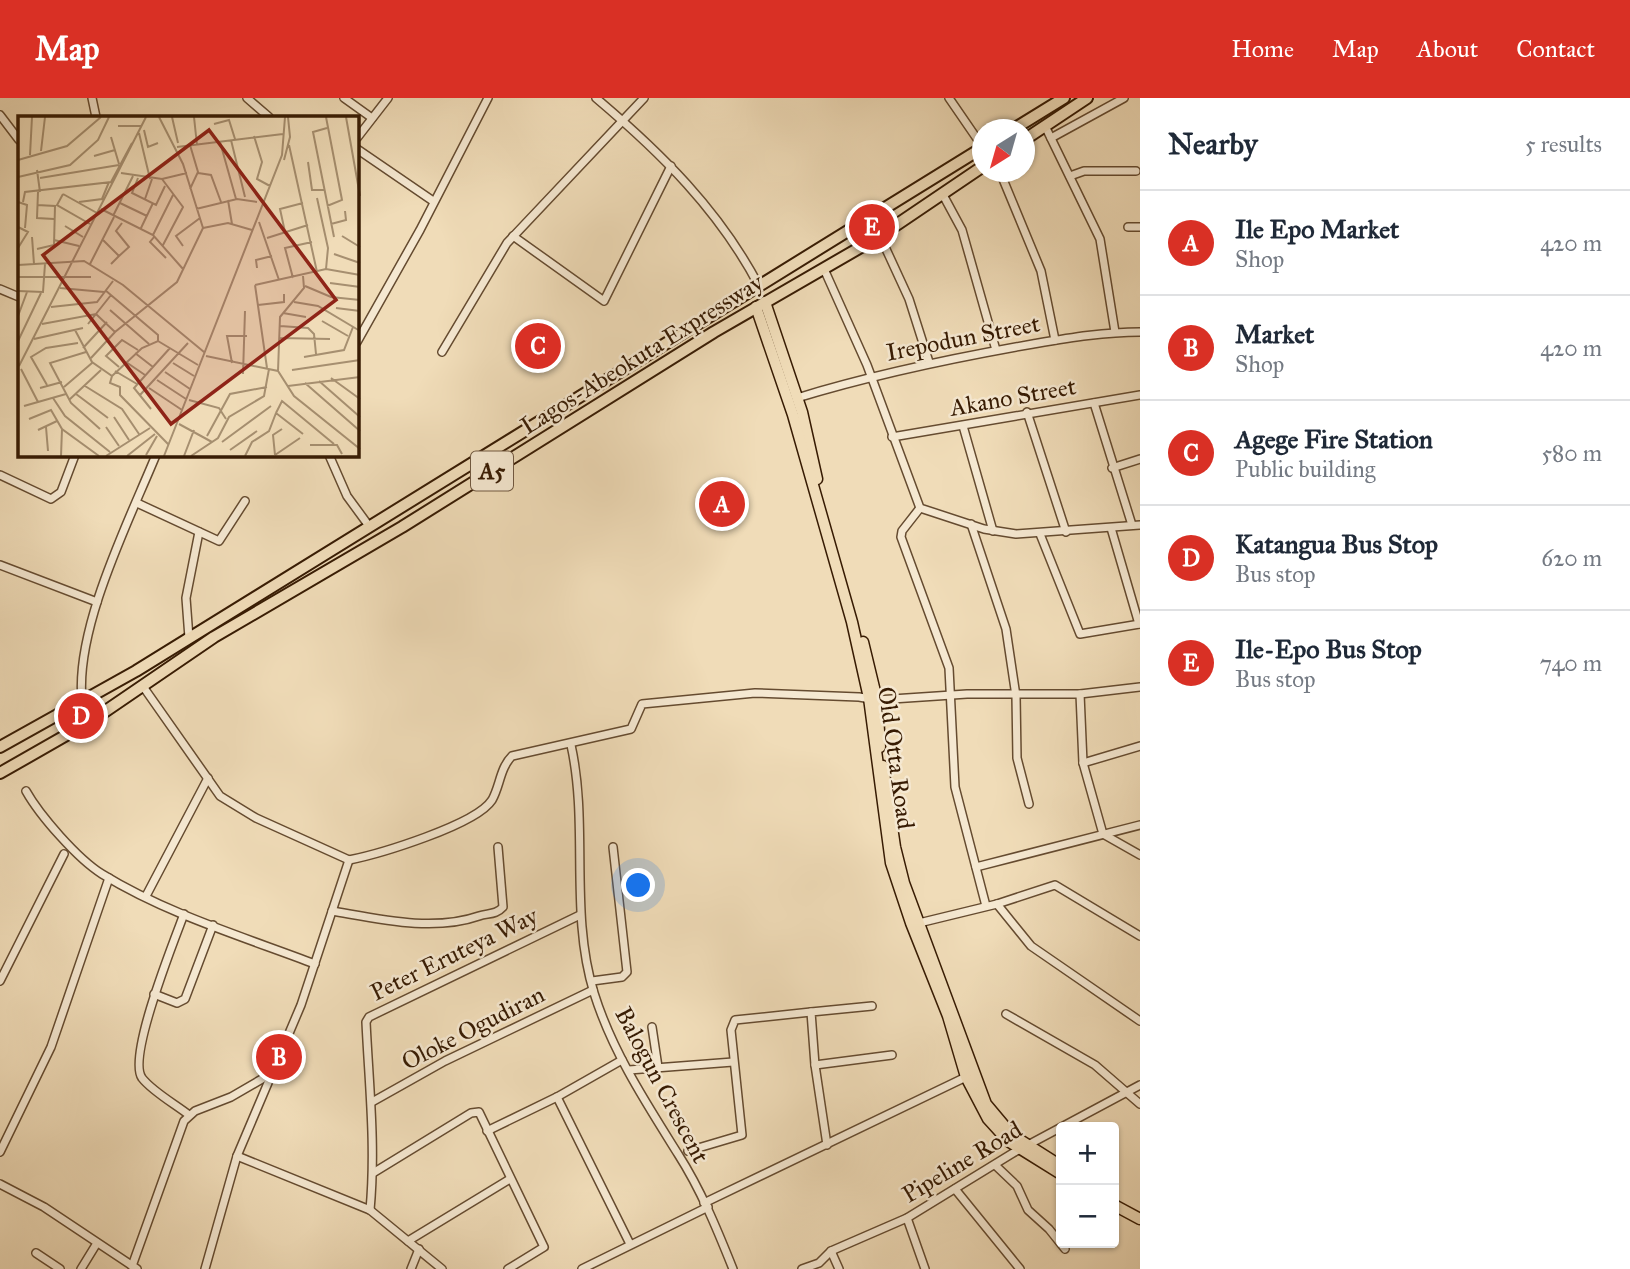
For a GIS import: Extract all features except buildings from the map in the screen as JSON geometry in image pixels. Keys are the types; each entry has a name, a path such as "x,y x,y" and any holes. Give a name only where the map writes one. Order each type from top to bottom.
{"highway":[{"path":"1030,119 1064,98"},
{"path":"1035,133 1087,98"},
{"name":"Lagos-Abeokuta Expressway","path":"0,747 189,638 972,153"},
{"name":"Lagos-Abeokuta Expressway","path":"0,773 82,726 214,637 402,527 761,304 880,236 972,174"}],"main road":[{"path":"761,304 797,398 858,621 873,699"},
{"name":"Old Otta Road","path":"761,304 873,699 895,847 919,923 986,1104 1002,1126 1024,1147 1056,1163"},
{"name":"Old Otta Road","path":"873,699 891,863 948,1016 966,1077 992,1125 1056,1170"},
{"path":"1119,1200 1140,1211"},
{"path":"1119,1208 1140,1219"}],"street":[{"path":"247,98 268,116"},
{"path":"344,98 372,118"},
{"path":"359,135 387,98"},
{"path":"359,335 405,258 488,98"},
{"path":"596,98 671,166 716,216 759,285"},
{"path":"442,352 513,236 622,119 645,98"},
{"path":"948,98 972,133"},
{"path":"1051,138 1124,98"},
{"path":"0,115 18,139"},
{"path":"1045,126 1105,254 1115,332"},
{"path":"359,150 433,201"},
{"path":"513,236 604,301 671,166"},
{"path":"1070,176 1084,171 1136,171"},
{"path":"1004,182 1041,271 1055,340"},
{"path":"942,193 962,230 996,350"},
{"path":"1128,227 1140,227"},
{"path":"880,236 911,306 929,362"},
{"path":"824,269 852,329 920,508"},
{"path":"0,289 18,296"},
{"name":"Irepodun Street","path":"797,398 869,376 929,362 1055,340 1115,332 1140,332"},
{"name":"Akano Street","path":"892,436 1140,395"},
{"path":"920,508 993,531 1066,533 1136,525 1112,468 1094,403"},
{"path":"1027,412 1066,533"},
{"path":"963,426 993,531"},
{"path":"0,475 51,499 57,497 74,457"},
{"path":"82,700 80,681 97,602 155,457"},
{"path":"330,457 347,496 369,526"},
{"path":"1112,468 1140,459"},
{"path":"137,503 221,541 245,501"},
{"path":"920,508 901,531 901,537 942,645 951,680 955,787 986,906"},
{"path":"971,524 1004,620 1016,696 1017,758 1029,804"},
{"path":"1040,534 1080,634 1139,624 1111,528"},
{"path":"189,638 186,598 199,532"},
{"path":"0,565 97,602"},
{"path":"142,685 208,778 232,805 349,860 390,851 478,813 492,800 506,763 512,756 570,745 631,729 642,704 755,693 873,699 1080,694 1140,687"},
{"path":"1080,694 1083,763 1103,834 1140,855"},
{"name":"Balogun Crescent","path":"570,745 580,802 580,915 593,990 622,1060 706,1205 733,1269"},
{"path":"1083,763 1140,746"},
{"path":"146,896 208,778"},
{"path":"26,791 82,857 109,878 184,914 315,964"},
{"path":"976,867 1140,825"},
{"path":"332,911 421,923 463,921 500,911 503,907 498,847"},
{"path":"592,981 622,977 627,972 612,847"},
{"path":"0,981 64,854"},
{"path":"205,1269 237,1156 274,1072 315,964 349,860"},
{"path":"0,1152 51,1047 109,878"},
{"path":"919,923 997,904 1048,886 1061,886 1140,936"},
{"path":"997,904 1031,946 1140,1021"},
{"path":"184,914 154,994 138,1063 142,1078 188,1115"},
{"name":"Peter Eruteya Way","path":"370,1210 373,1173 372,1102 366,1021 373,1013 580,915"},
{"path":"154,994 182,1002 213,925"},
{"name":"Oloke Ogudiran","path":"372,1102 445,1061 593,990"},
{"path":"688,1151 742,1135 731,1030 735,1020 873,1006"},
{"path":"811,1012 814,1065 827,1145"},
{"path":"1006,1014 1095,1065 1140,1104"},
{"path":"652,1027 659,1067"},
{"path":"814,1065 892,1055"},
{"path":"486,1131 557,1097 622,1060"},
{"path":"629,1070 733,1062"},
{"path":"0,1184 44,1207 134,1268 188,1115 231,1097 274,1072"},
{"path":"582,1269 966,1077"},
{"name":"Pipeline Road","path":"802,1269 819,1263 831,1251 906,1218 1024,1147 1140,1085"},
{"path":"557,1097 630,1244"},
{"path":"373,1173 471,1113 479,1112 544,1247 508,1269"},
{"path":"237,1156 370,1210 442,1269"},
{"path":"995,1165 1017,1186 1028,1210 1049,1228 1065,1249"},
{"path":"408,1241 510,1180"},
{"path":"955,1189 1020,1269"},
{"path":"906,1218 925,1269"},
{"path":"81,1269 97,1243"},
{"path":"411,1269 419,1250"},
{"path":"831,1251 839,1269"},
{"path":"36,1253 60,1269"}],"place":[{"name":"Ile-Epo Bus Stop","path":"872,227"},
{"name":"Agege Fire Station","path":"538,346"},
{"name":"Ile Epo Market","path":"722,504"},
{"name":"Katangua Bus Stop","path":"81,716"},
{"name":"Market","path":"279,1057"}]}
